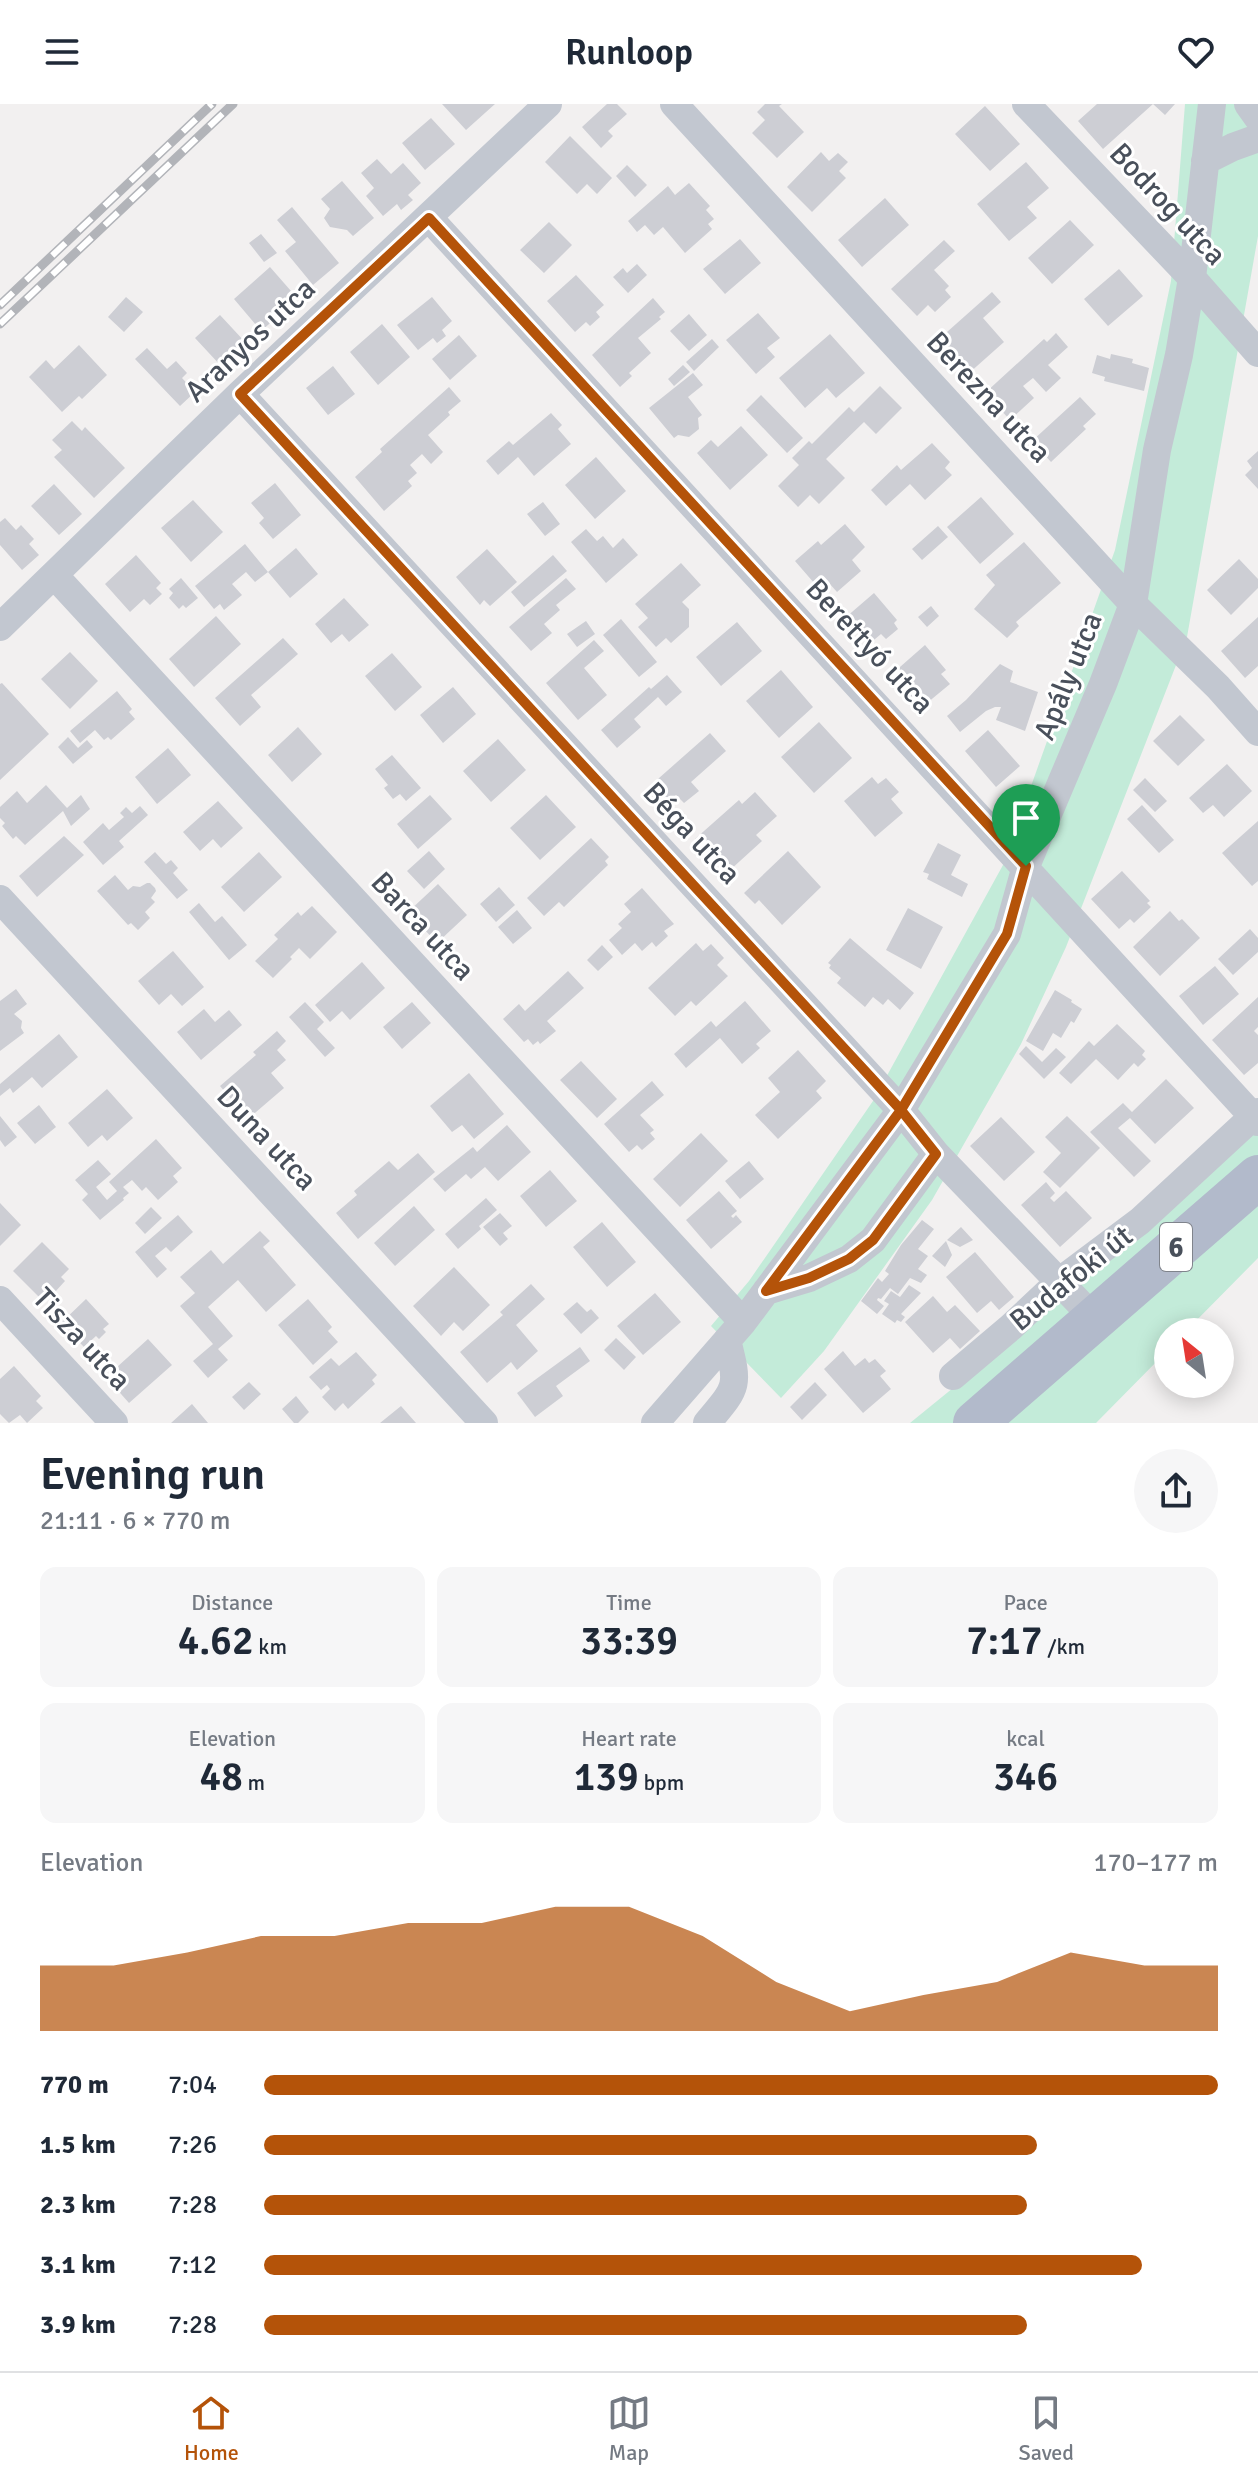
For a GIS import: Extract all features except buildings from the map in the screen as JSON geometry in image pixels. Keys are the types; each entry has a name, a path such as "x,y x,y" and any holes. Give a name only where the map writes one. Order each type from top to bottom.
{"main road":[{"name":"Budafoki út","path":"975,1423 1258,1177"}],"street":[{"name":"Aranyos utca","path":"0,627 240,394 548,104"},
{"name":"Berezna utca","path":"674,104 1133,604 1218,687 1258,732"},
{"name":"Bodrog utca","path":"1026,104 1192,278 1258,353"},
{"name":"Apály utca","path":"655,1423 735,1331 901,1110 1007,934 1026,866 1103,684 1133,604 1157,450 1179,355 1192,278 1212,104"},
{"path":"1248,104 1258,118"},
{"path":"1205,161 1258,138"},
{"name":"Berettyó utca","path":"429,218 1256,1117"},
{"name":"Béga utca","path":"240,394 901,1110 936,1154 1094,1318"},
{"name":"Barca utca","path":"54,575 735,1331"},
{"name":"Duna utca","path":"0,899 484,1423"},
{"name":"Budafoki út","path":"953,1376 1060,1281 1140,1221 1256,1117"},
{"path":"766,1291 809,1278 849,1259 873,1240 936,1154"},
{"name":"Tisza utca","path":"0,1300 114,1423"},
{"path":"707,1423 729,1396 736,1376 735,1331"}],"green space":[{"path":"1185,104 1258,104 1258,236 1187,637 1066,947 1021,1044 932,1200 824,1351 781,1398 711,1326 749,1281 873,1101 1003,865 1115,550 1171,281"},
{"path":"1258,1119 1258,1258 1199,1318 1154,1318 1154,1364 1096,1423 910,1423 996,1353"}],"railway":[{"path":"0,305 212,104"},
{"path":"0,324 233,104"}],"route":[{"path":"1026,866 429,218 240,394 901,1110 936,1154 873,1240 849,1259 809,1278 766,1291 901,1110 987,970 1007,934 1026,866"}]}
